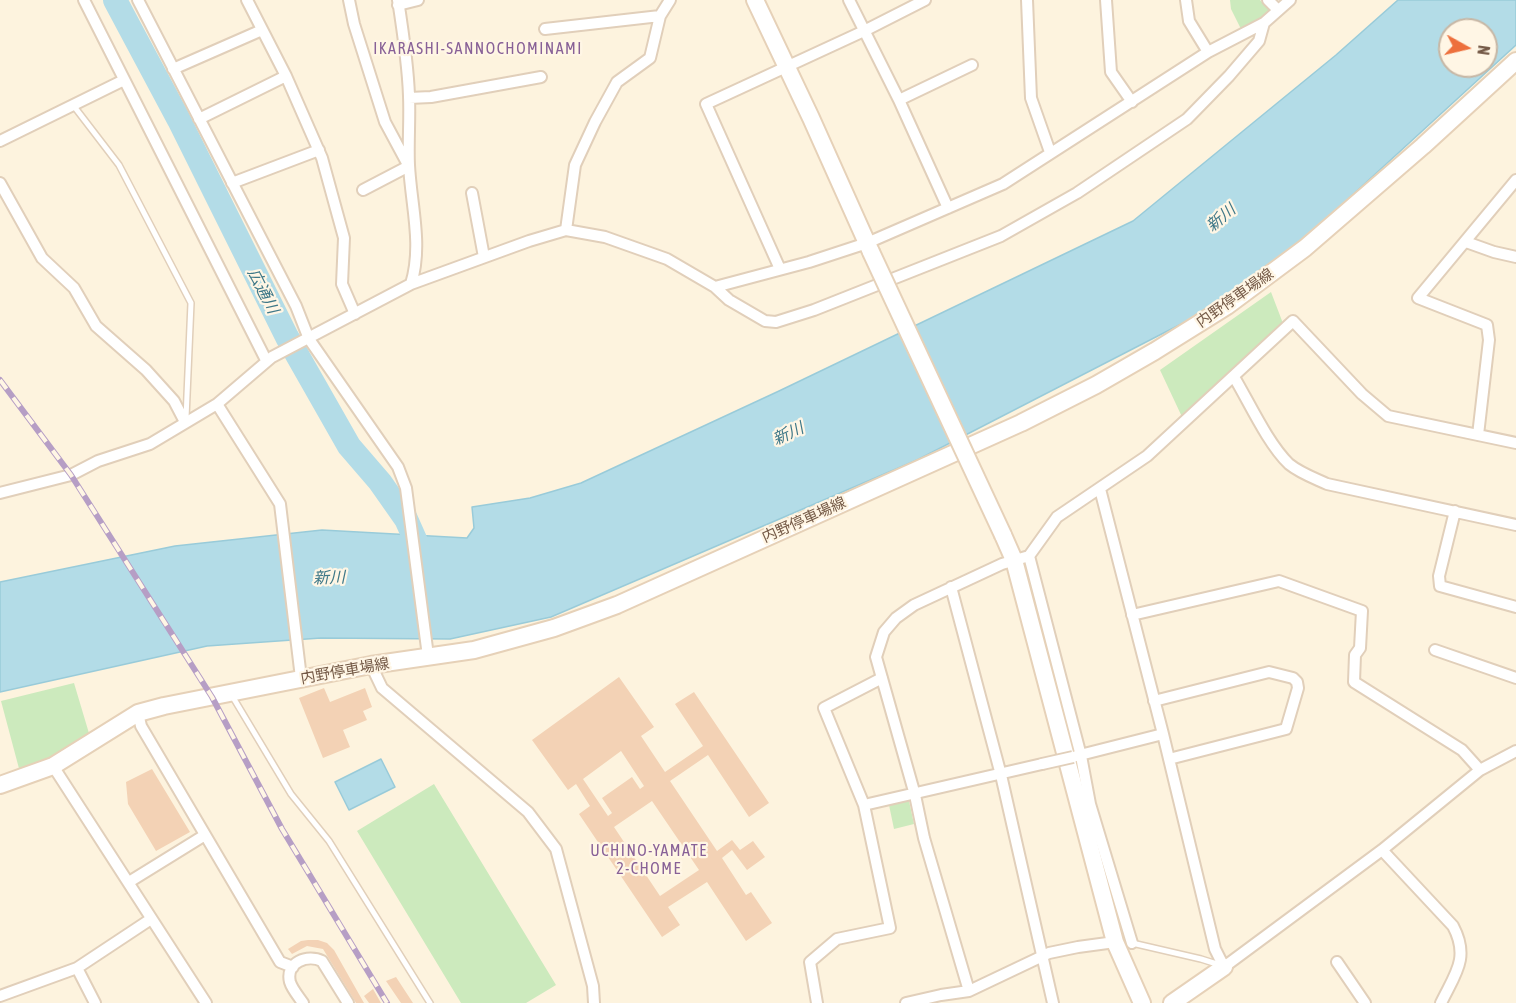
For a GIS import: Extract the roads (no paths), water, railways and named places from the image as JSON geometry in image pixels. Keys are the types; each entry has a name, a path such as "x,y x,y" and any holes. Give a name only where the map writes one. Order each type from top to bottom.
{"main road":[{"path":"755,0 1003,535 1022,558 1142,1003"},
{"name":"内野停車場線","path":"0,785 53,766 138,713 301,678 474,650 554,628 617,604 1011,428 1096,385 1227,306 1305,248 1423,146 1516,61"},
{"path":"1172,1003 1224,967"}],"street":[{"path":"84,0 269,359"},
{"path":"138,0 296,306 306,340 398,467 406,488 428,657"},
{"path":"247,0 319,150 344,238 342,284 355,314"},
{"path":"350,0 354,24 385,122 409,166"},
{"path":"411,284 415,271 417,241 409,166 409,98 398,2 418,0"},
{"path":"566,230 575,165 617,82 650,58 660,16 670,0"},
{"path":"849,0 899,100 948,208"},
{"path":"780,268 706,104 864,31 925,0"},
{"path":"1027,0 1031,98 1050,152"},
{"path":"1106,0 1112,72 1132,102"},
{"path":"1186,0 1189,21 1208,52"},
{"path":"1268,0 1278,9"},
{"path":"715,287 780,268 869,248 948,208 1003,184 1208,52 1264,23 1290,0"},
{"path":"544,29 660,16"},
{"path":"0,494 71,475 98,461 150,444 217,404 269,359 411,284 566,230 605,237 657,255 715,287 729,300 765,321 776,322 907,274 1001,236 1077,193 1186,119 1229,76 1259,41 1264,23"},
{"path":"173,69 262,30"},
{"path":"899,100 972,65"},
{"path":"199,119 285,76"},
{"path":"409,98 431,97 541,77"},
{"path":"0,141 124,80"},
{"path":"232,183 319,150"},
{"path":"363,190 409,166"},
{"path":"0,183 42,258 74,288 96,326 146,370 174,401 185,422"},
{"path":"1478,435 1489,340 1487,325 1418,298 1514,186"},
{"path":"472,193 484,257"},
{"path":"1466,242 1516,257"},
{"path":"969,991 924,838 915,795 876,657 884,632 896,618 915,605 951,587 1022,558 1057,517 1147,456 1293,321 1362,394 1388,416 1516,443"},
{"path":"1234,377 1274,445 1290,464 1307,476 1327,483 1516,525"},
{"path":"217,404 280,504 301,678"},
{"path":"1100,489 1215,949 1224,967 1382,850 1480,770 1516,751"},
{"path":"1455,511 1439,576 1440,586 1516,607"},
{"path":"906,1003 969,991 1041,956 1078,947 1124,943 1103,852 1022,558"},
{"path":"1132,615 1279,581 1362,611 1360,648 1355,655 1354,682 1462,750 1480,770"},
{"path":"951,587 1001,775 1053,1003"},
{"path":"1435,650 1516,678"},
{"path":"371,665 382,688 528,812 556,849 593,986 594,1003"},
{"path":"1154,700 1269,672 1293,678 1297,682 1298,688 1286,729 1169,759"},
{"path":"817,1003 810,962 837,939 890,928 864,805 824,708 882,678"},
{"path":"138,713 141,726 280,962 293,967"},
{"path":"864,805 1001,775 1163,734"},
{"path":"53,766 206,1003"},
{"path":"129,882 205,835"},
{"path":"1382,850 1453,926 1460,940 1461,961 1441,1003"},
{"path":"0,996 77,968 151,919"},
{"path":"303,1003 290,982 293,967 309,957 322,961 348,1003"},
{"path":"1338,962 1365,1003"},
{"path":"77,968 95,1003"}],"lane":[{"path":"73,105 119,165 191,303 185,422"},
{"path":"231,693 291,794 329,841 430,1003"},
{"path":"1124,943 1201,959 1224,967"}],"water":[{"name":"新川","path":"1398,0 1516,0 1516,45 1498,62 1498,18 1438,18 1438,78 1480,78 1251,288 917,460 551,617 450,639 321,638 207,646 0,692 0,582 175,546 322,530 467,538 474,528 472,507 530,498 581,483 1133,221 1336,55"},
{"path":"381,759 395,787 349,810 335,782"}],"waterway":[{"name":"広通川","path":"115,0 179,120 287,337 349,446 380,482 406,519 418,546"}],"railway":[{"path":"0,380 71,475 212,697 282,829 387,1003"}],"district":[{"name":"IKARASHI-SANNOCHOMINAMI","path":"478,49"},
{"name":"UCHINO-YAMATE 2-CHOME","path":"649,860"}]}
